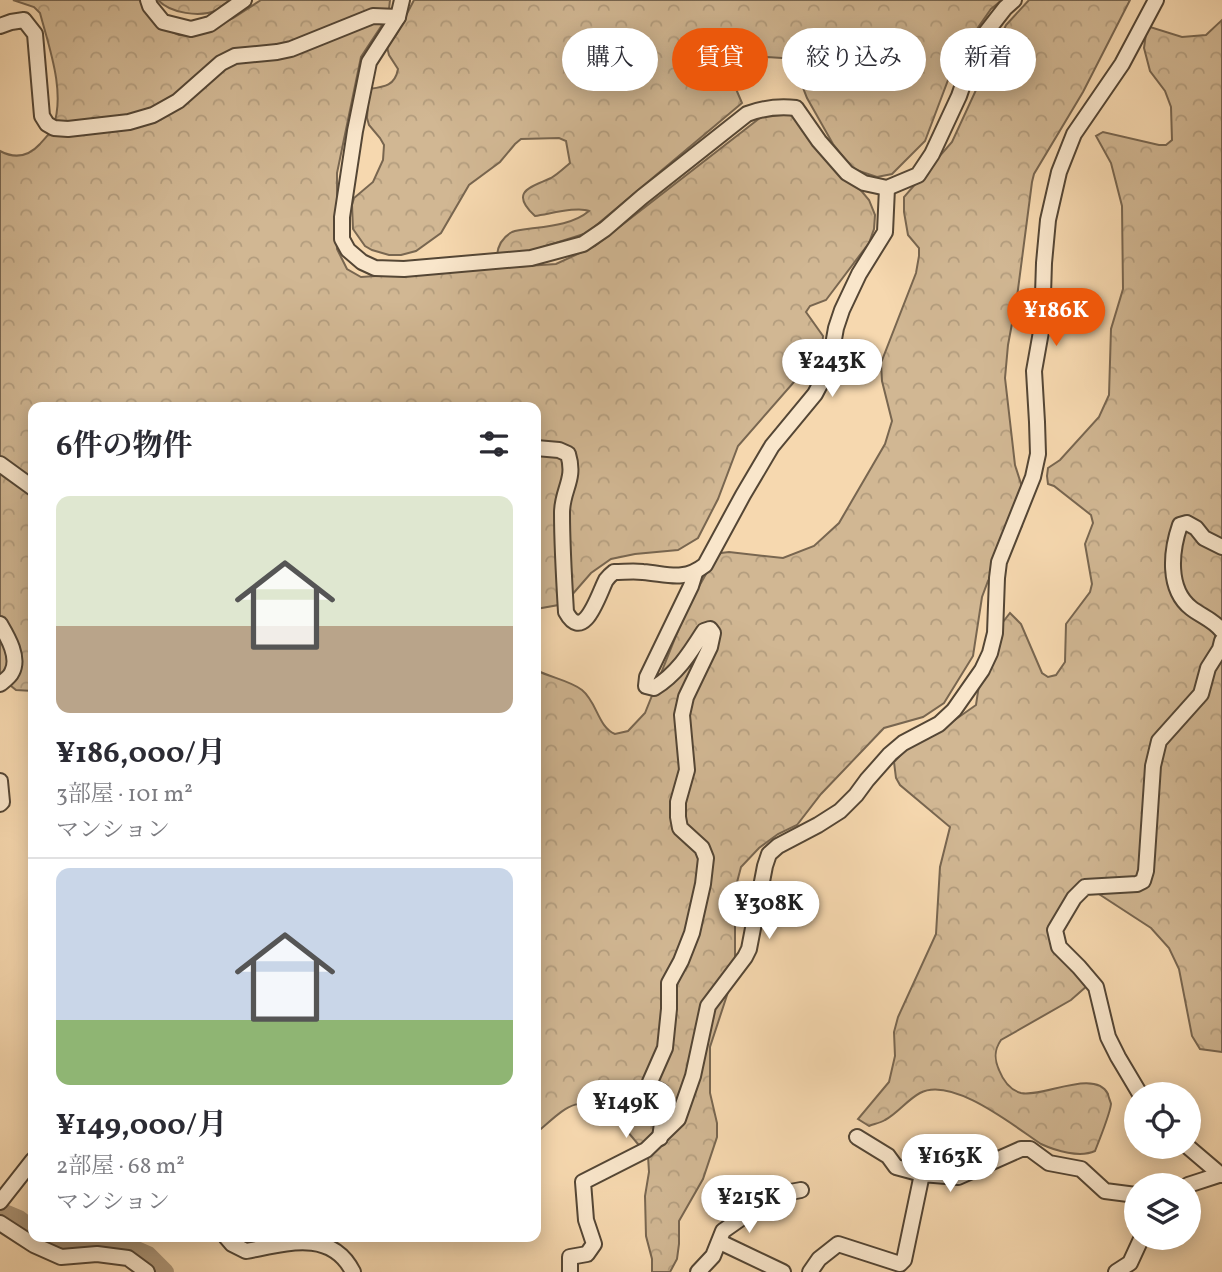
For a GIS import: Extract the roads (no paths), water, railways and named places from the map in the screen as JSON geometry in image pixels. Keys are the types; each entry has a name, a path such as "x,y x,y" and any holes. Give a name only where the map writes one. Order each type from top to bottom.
{"street":[{"path":"148,0 163,22 191,29 210,24 244,0"},
{"path":"402,0 398,17 369,62 342,218 342,239 348,250 362,262 375,268 404,269 531,258 583,244 747,114 761,109 796,108 819,141 847,173 864,183 887,188 918,175 932,154 959,96 977,44 1014,0"},
{"path":"570,1272 570,1257 587,1254 594,1244 586,1220 583,1182 646,1150 678,1119 686,1099 708,1006 749,949 769,854 778,846 839,811 856,796 890,754 903,743 939,723 954,710 982,670 990,653 995,633 999,562 1033,477 1038,454 1034,371 1042,326 1048,220 1059,172 1074,134 1122,64 1156,0"},
{"path":"0,26 24,20 35,34 42,116 47,124 54,128 68,129 130,122 153,116 178,101 221,63 235,56 292,48 373,16 398,17"},
{"path":"541,448 559,450 568,454 572,467 562,509 566,612 570,619 575,622 584,621 592,612 608,578 614,572 676,576 695,573 705,565 772,446 815,394 825,375 842,310 859,274 885,232 887,188"},
{"path":"0,464 28,484"},
{"path":"1222,547 1204,538 1196,528 1186,523 1180,525 1172,568 1184,602 1217,624 1222,631"},
{"path":"660,1138 665,1101 662,1092 651,1086 650,1082 666,1048 669,983 692,933 706,858 702,848 680,828 678,817 678,802 687,770 682,715 686,697 710,647 713,633 710,629 704,631 686,659 666,681 654,688 646,686 647,677 695,573"},
{"path":"0,624 13,648 14,665 12,673 0,684"},
{"path":"1133,1082 1108,1037 1096,987 1059,947 1055,930 1074,898 1086,887 1137,884 1143,881 1146,871 1153,766 1159,741 1201,694 1208,668 1222,641"},
{"path":"0,781 0,804"},
{"path":"857,1138 888,1156 896,1167 922,1174 958,1177 1021,1149 1030,1149 1049,1163 1081,1169 1105,1191 1124,1193"},
{"path":"1201,1158 1222,1175"},
{"path":"0,1202 28,1166"},
{"path":"810,1272 819,1259 838,1244 901,1268 922,1174"},
{"path":"1201,1181 1222,1175"},
{"path":"698,1272 713,1256 723,1231 774,1195 801,1189"},
{"path":"0,1223 28,1241"},
{"path":"29,1242 61,1257 97,1254 128,1258 147,1272"},
{"path":"230,1242 246,1251 295,1242"},
{"path":"307,1242 322,1244 340,1253 354,1272"},
{"path":"720,1242 783,1272"},
{"path":"1116,1272 1130,1263 1136,1250"}],"waterway":[{"path":"0,1211 28,1226"},
{"path":"48,1242 57,1250 125,1245 148,1255 165,1272"}]}
